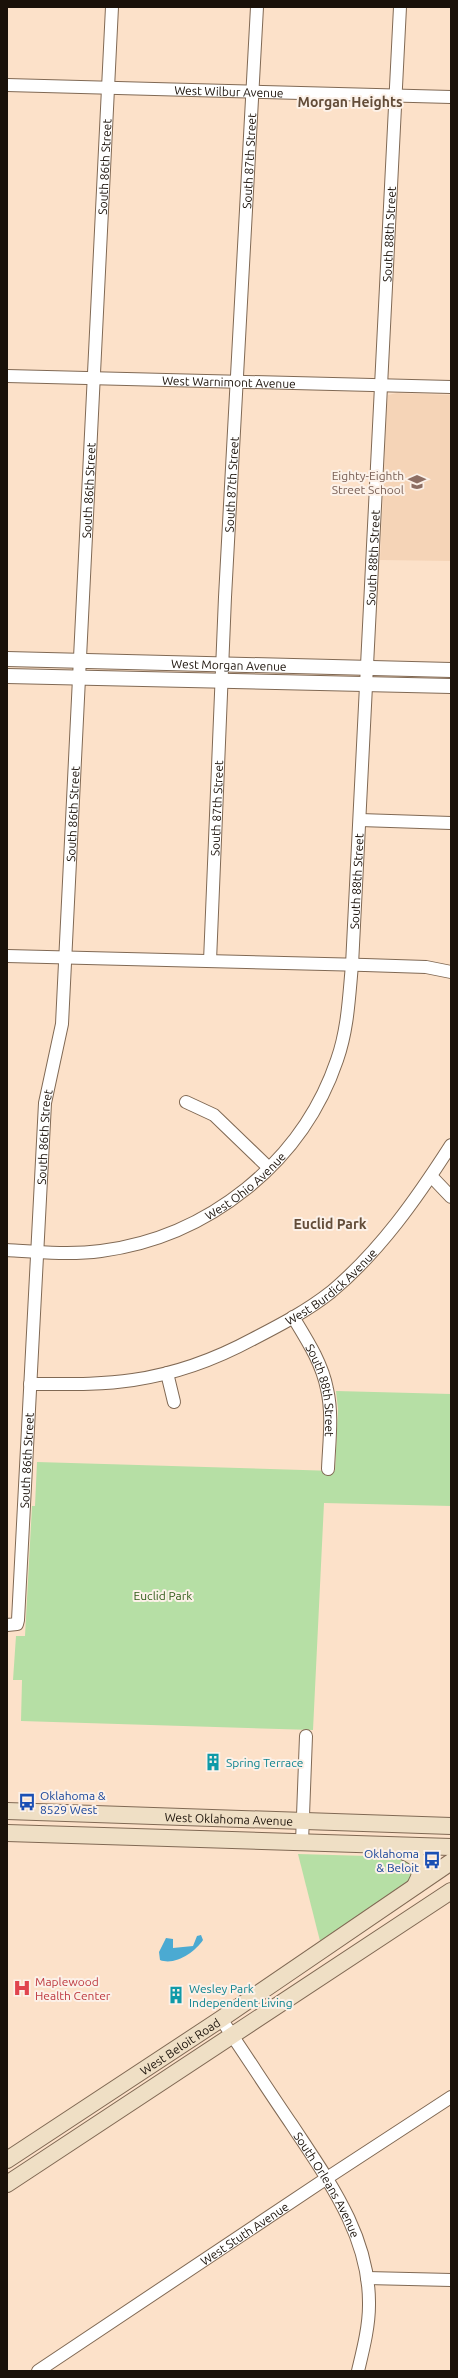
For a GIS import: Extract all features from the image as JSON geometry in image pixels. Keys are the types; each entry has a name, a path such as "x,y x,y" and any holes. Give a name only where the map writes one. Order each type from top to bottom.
{"main road":[{"name":"West Oklahoma Avenue","path":"7,1811 451,1826"},
{"name":"West Oklahoma Avenue","path":"7,1833 451,1847"},
{"path":"386,1845 409,1853 417,1859 422,1872 415,1886"},
{"name":"West Beloit Road","path":"7,2160 221,2019 451,1862"},
{"name":"West Beloit Road","path":"7,2184 451,1891"}],"street":[{"name":"South 86th Street","path":"13,1623 30,1384 45,1103 62,1024 112,7"},
{"name":"South 87th Street","path":"210,961 222,681 257,7"},
{"name":"South 88th Street","path":"352,964 360,820 364,683 400,7"},
{"name":"West Wilbur Avenue","path":"7,85 451,97"},
{"name":"West Warnimont Avenue","path":"7,376 237,383 451,387"},
{"name":"West Morgan Avenue","path":"7,659 451,670"},
{"name":"West Morgan Avenue","path":"7,676 451,686"},
{"path":"360,820 451,822"},
{"path":"7,956 352,964 426,967 451,972"},
{"name":"West Ohio Avenue","path":"7,1250 100,1251 153,1238 209,1216 239,1196 292,1144 312,1113 338,1060 345,1030 352,964"},
{"path":"186,1102 214,1116 269,1168"},
{"name":"West Burdick Avenue","path":"30,1384 133,1380 167,1373 200,1363 232,1350 294,1317 330,1292 362,1263 394,1228 451,1145"},
{"path":"431,1176 451,1197"},
{"name":"South 88th Street","path":"294,1317 314,1351 328,1390 328,1469"},
{"path":"167,1373 174,1402"},
{"path":"302,1842 306,1736"},
{"name":"South Orleans Avenue","path":"221,2019 327,2178 344,2206 358,2238 367,2278 369,2306 365,2337 358,2371"},
{"name":"West Stuth Avenue","path":"38,2371 451,2097"},
{"path":"367,2278 451,2280"}],"shaded area":[{"name":"Eighty-Eighth Street School","path":"397,393 451,395 451,561 380,560 387,404 388,395"}],"green space":[{"name":"Euclid Park","path":"336,1391 451,1394 451,1506 324,1503 313,1730 21,1721 22,1680 13,1680 16,1636 25,1636 32,1506 35,1506 37,1462 335,1471 338,1409"},
{"path":"298,1854 403,1857 414,1863 411,1881 320,1941"}],"water":[{"path":"201,1935 203,1940 195,1949 184,1957 172,1961 160,1960 159,1952 166,1938 173,1939 173,1948 193,1946 197,1936"}],"place":[{"name":"Eighty-Eighth Street School","path":"417,482"},
{"name":"Spring Terrace","path":"213,1762"},
{"name":"Oklahoma & 8529 West","path":"27,1802"},
{"name":"Oklahoma & Beloit","path":"432,1860"},
{"name":"Maplewood Health Center","path":"22,1988"},
{"name":"Wesley Park Independent Living","path":"176,1995"}],"district":[{"name":"Morgan Heights","path":"350,102"},
{"name":"Euclid Park","path":"330,1224"}]}
